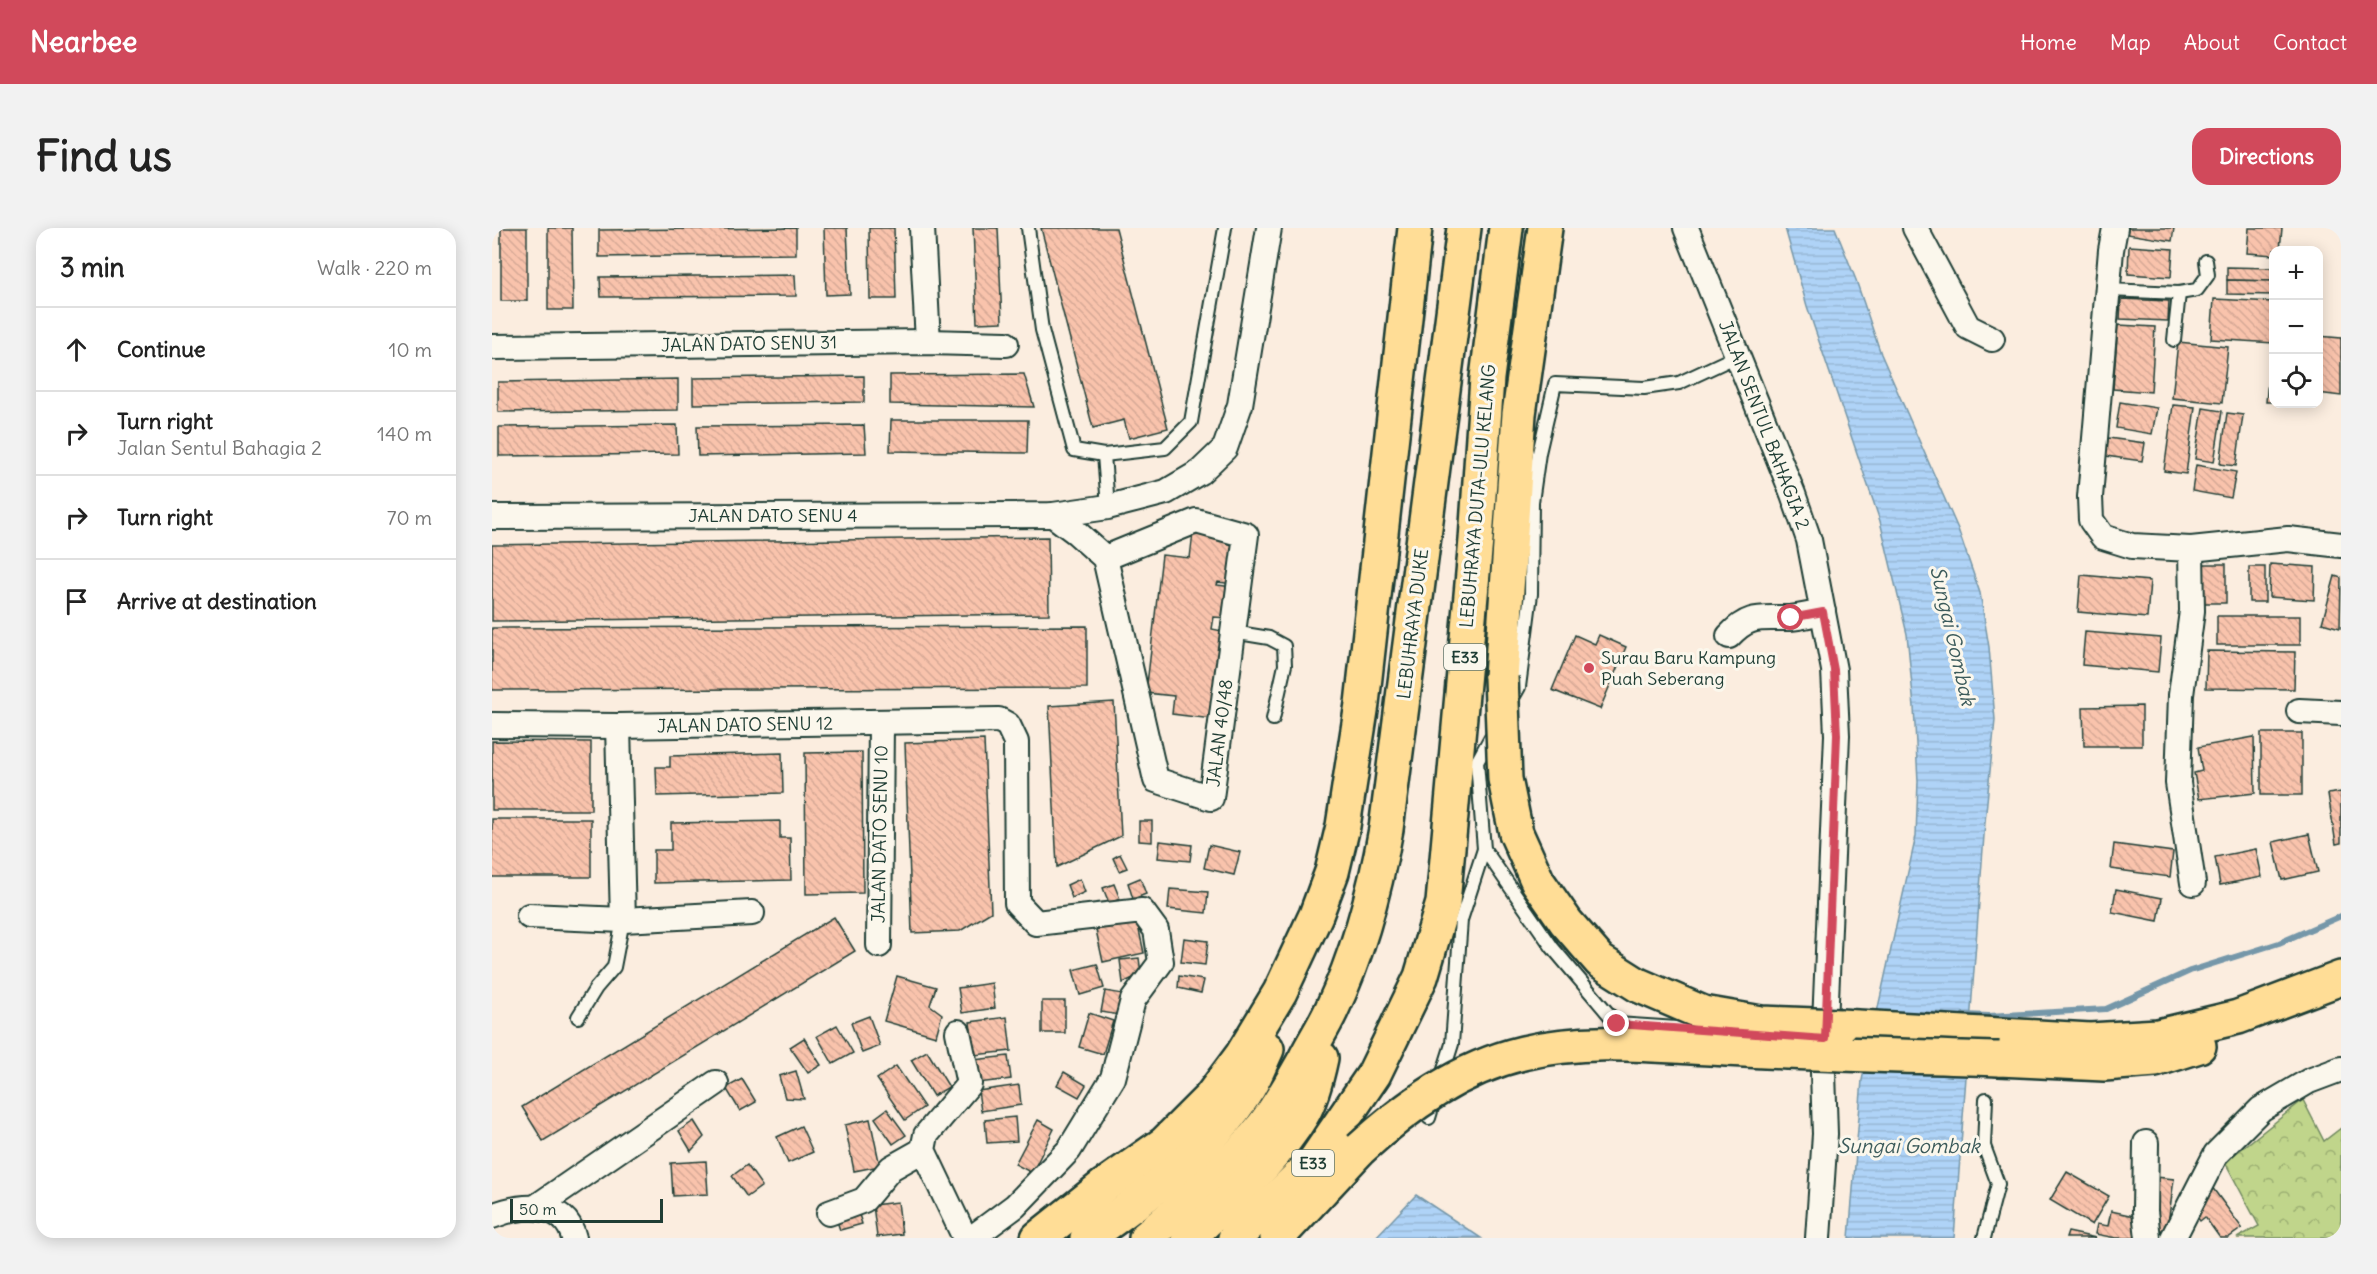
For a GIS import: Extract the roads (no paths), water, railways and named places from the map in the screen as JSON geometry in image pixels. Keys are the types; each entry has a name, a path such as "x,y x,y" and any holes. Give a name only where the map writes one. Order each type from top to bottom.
{"highway":[{"path":"1038,1238 1165,1143 1210,1098 1242,1055 1280,992 1316,915 1332,872 1343,826 1362,704 1415,228"},
{"name":"LEBUHRAYA DUKE","path":"1330,1012 1350,967 1364,923 1379,867 1386,829 1464,228"},
{"name":"LEBUHRAYA DUTA-ULU KELANG","path":"1235,1238 1314,1162 1374,1074 1421,977 1443,903 1476,540 1487,378 1506,228"},
{"path":"1525,228 1511,389 1499,576 1505,779 1516,833 1538,882 1566,922 1600,961 1638,985 1703,1013 1761,1023 1999,1048 2104,1064 2155,1060 2341,1003"},
{"path":"1501,677 1519,414 1545,228"},
{"path":"1277,1238 1360,1149 1389,1123 1446,1083 1484,1066 1523,1053 1591,1043 1999,1048 2158,1036 2238,1017 2341,978"},
{"path":"1087,1238 1188,1162 1230,1116 1250,1085 1267,1048 1280,992"},
{"path":"1189,1238 1271,1155 1302,1114 1316,1082 1330,1012"},
{"path":"1146,1238 1223,1170 1263,1126 1284,1097 1330,1012"},
{"path":"1018,1238 1106,1185"}],"street":[{"path":"922,228 928,342"},
{"name":"JALAN DATO SENU 4","path":"492,517 1053,515 1108,507 1166,492 1200,472 1225,448 1240,405 1269,228"},
{"name":"JALAN SENTUL BAHAGIA 2","path":"1686,228 1805,528 1834,670 1837,735 1813,1038 1825,1134 1818,1238"},
{"path":"1915,228 1968,327 1992,339"},
{"path":"2115,228 2090,497 2091,520 2103,537 2132,546 2191,549 2288,539 2341,545"},
{"name":"JALAN DATO SENU 31","path":"492,347 928,342 1006,344"},
{"path":"1053,515 1105,558"},
{"name":"JALAN 40/48","path":"1196,521 1246,535 1233,632 1211,798 1156,780 1105,558 1196,521"},
{"path":"2191,549 2192,611 2181,695 2178,783 2193,883"},
{"path":"1729,636 1741,623 1763,616 1791,618 1823,612"},
{"path":"2299,711 2341,712"},
{"name":"JALAN DATO SENU 12","path":"492,725 618,726 999,720 1008,725 1016,742 1017,903 1036,923 1142,911 1156,930 1161,962 1133,1000 1113,1078 1069,1150 1015,1206 972,1238"},
{"name":"JALAN DATO SENU 10","path":"879,945 881,723"},
{"path":"618,726 623,920"},
{"path":"529,916 623,920 752,914"},
{"path":"958,1032 969,1084 926,1135 923,1150 965,1238"},
{"path":"2173,1238 2216,1154 2261,1109 2309,1081 2341,1069"},
{"path":"536,1207 716,1083"},
{"path":"2146,1143 2145,1211 2148,1238"},
{"path":"829,1213 864,1200 891,1168 923,1150"},
{"path":"492,1216 517,1209 536,1207 550,1210 563,1219 574,1238"}],"lane":[{"path":"1028,228 1042,330 1074,450 1104,455 1165,448 1191,422 1225,228"},
{"path":"2108,290 2179,293 2197,290 2208,275 2206,261"},
{"path":"2174,340 2179,293"},
{"path":"1429,1118 1452,1044 1461,920 1484,849 1477,762 1519,687 1531,594 1532,502 1539,453 1555,384 1644,388 1678,383 1737,356"},
{"path":"1104,455 1108,507"},
{"path":"1233,632 1269,638 1284,646 1285,665 1273,719"},
{"path":"1484,849 1551,947 1617,1024 1813,1038"},
{"path":"578,1017 596,988 614,967 623,920"},
{"path":"1984,1238 1998,1184 1984,1146 1986,1099"}],"water":[{"name":"Sungai Gombak","path":"1785,228 1835,228 1856,280 1881,354 1958,529 1980,593 1989,647 1995,720 1985,822 1954,1238 1849,1238 1862,1080 1916,836 1918,781 1914,707 1907,634 1880,521 1807,306"},
{"path":"1416,1195 1481,1238 1375,1238"}],"waterway":[{"path":"1964,1015 1989,1016 2106,1009 2190,971 2279,943 2341,916"}],"place":[{"name":"Surau Baru Kampung Puah Seberang","path":"1589,668"}]}
